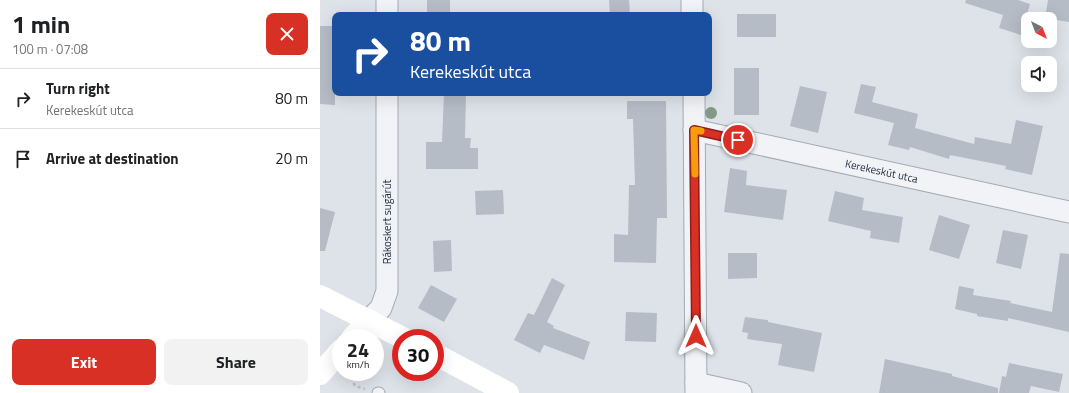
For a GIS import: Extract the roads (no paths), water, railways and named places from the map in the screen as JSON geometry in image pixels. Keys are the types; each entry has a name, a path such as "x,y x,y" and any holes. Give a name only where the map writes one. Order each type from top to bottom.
{"main road":[{"path":"320,296 392,332"},
{"name":"Rákoskert sugárút","path":"360,329 369,320"},
{"path":"444,359 508,393"},
{"path":"320,374 332,360"}],"street":[{"path":"387,0 387,12"},
{"path":"692,0 692,12"},
{"name":"Rákoskert sugárút","path":"369,320 381,308 387,291 387,96"},
{"path":"694,96 696,388 741,393"},
{"name":"Kerekeskút utca","path":"694,130 1069,212"}]}
